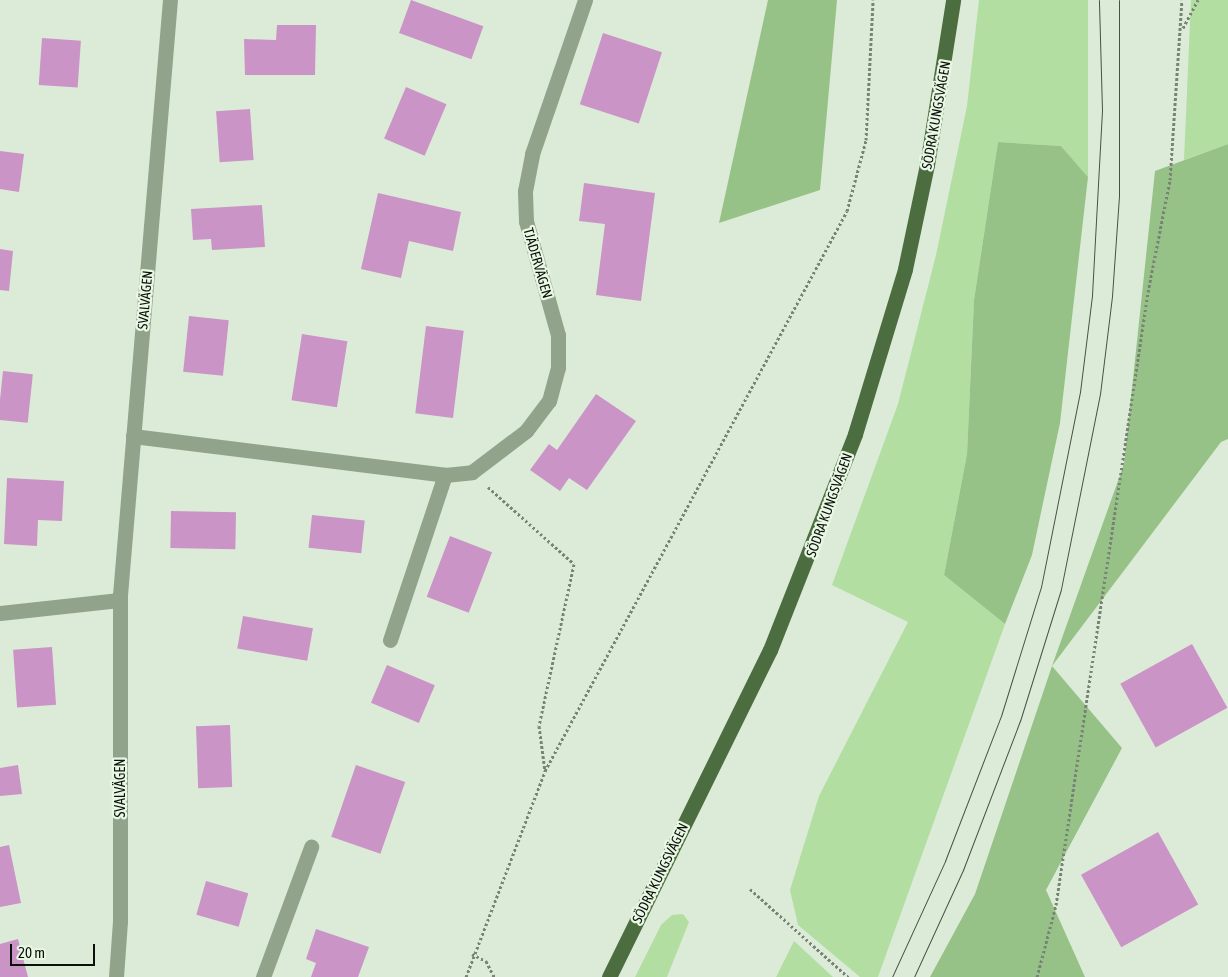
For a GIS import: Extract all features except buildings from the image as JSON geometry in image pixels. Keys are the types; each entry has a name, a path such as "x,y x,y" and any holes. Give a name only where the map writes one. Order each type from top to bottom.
{"main road":[{"name":"SÖDRA KUNGSVÄGEN","path":"609,977 770,650 855,434 905,268 927,165 953,0"}],"street":[{"name":"SVALVÄGEN","path":"116,977 120,921 119,600 170,0"},
{"name":"TJÄDERVÄGEN","path":"472,472 526,432 548,401 558,368 558,335 526,221 525,191 532,154 585,0"},
{"path":"133,436 445,475 472,472"},
{"path":"390,640 445,475"},
{"path":"0,613 119,600"},
{"path":"263,977 311,847"}],"path":[{"path":"466,977 472,954 545,772 847,211 866,140 872,0"},
{"path":"1037,977 1056,905 1146,302 1170,180 1182,29 1182,0"},
{"path":"1182,29 1198,0"},
{"path":"472,472 574,564 539,726 545,772"},
{"path":"750,889 848,977"},
{"path":"472,954 486,961 494,977"}],"green space":[{"path":"768,0 837,0 820,190 719,223"},
{"path":"979,0 1088,0 1088,177 1061,146 998,142 974,300 967,454 944,575 1005,624 878,977 860,977 798,925 790,890 819,796 908,622 832,585 898,404 936,255 967,106"},
{"path":"1191,0 1228,0 1228,144 1184,160"},
{"path":"998,142 1061,146 1088,177 1060,423 1032,555 1005,624 944,575 967,454 974,300"},
{"path":"1228,144 1228,439 1221,442 1052,666 1124,464 1155,171"},
{"path":"1052,666 1122,748 1046,890 1085,977 930,977 975,894"},
{"path":"683,914 689,922 667,977 635,977 661,925 672,915"},
{"path":"794,941 833,977 776,977"}],"tram line":[{"path":"892,977 945,861 1001,716 1041,587 1080,392 1092,295 1102,110 1099,0"},
{"path":"914,977 963,870 1020,721 1061,589 1100,394 1112,296 1119,197 1119,0"}]}
